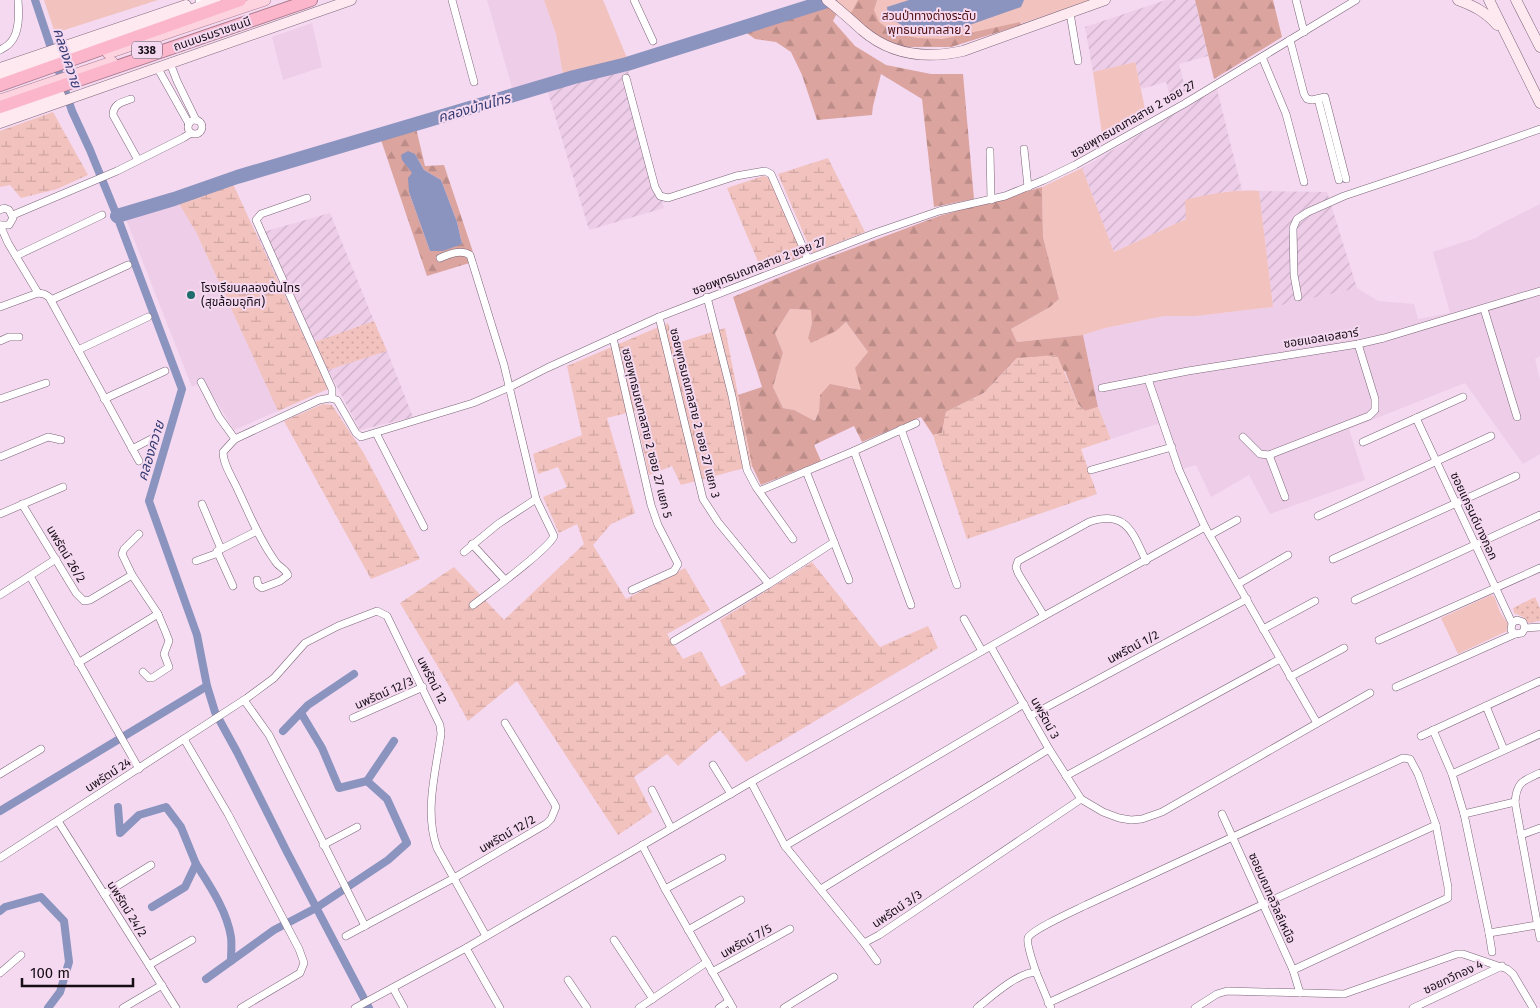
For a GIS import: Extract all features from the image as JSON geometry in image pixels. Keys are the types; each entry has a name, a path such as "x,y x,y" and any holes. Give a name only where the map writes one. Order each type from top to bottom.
{"highway":[{"name":"ถนนบรมราชชนนี","path":"0,85 39,71 59,56 240,0"},
{"name":"ถนนบรมราชชนนี","path":"0,107 45,91 70,91 311,0"}],"main road":[{"name":"338","path":"0,68 35,56 59,56 185,2 200,0"},
{"path":"0,77 216,0"},
{"name":"338","path":"0,90 265,0"},
{"name":"338","path":"0,100 294,0"},
{"name":"338","path":"0,123 50,106 70,91 157,67 351,0"},
{"path":"827,0 847,15 863,31 893,49 928,56 963,51 1105,0"},
{"path":"1458,0 1477,7 1484,12 1508,40"},
{"path":"1489,0 1540,103"},
{"path":"1516,0 1540,46"},
{"path":"1520,0 1540,46"},
{"path":"0,116 123,74 188,56"}],"street":[{"path":"0,50 10,43 16,34 19,16 18,0"},
{"path":"452,0 474,82"},
{"path":"634,0 653,41"},
{"path":"1296,0 1304,32"},
{"name":"ซอยพุทธมณฑลสาย 2 ซอย 27","path":"332,398 337,400 359,437 473,403 659,317 707,297 938,212 991,200 1028,187 1075,165 1262,57 1356,0"},
{"path":"1070,13 1078,61"},
{"path":"1290,40 1307,99 1312,100 1325,97 1342,180"},
{"path":"1262,57 1286,114 1304,182"},
{"path":"13,215 117,171 191,133 198,133 201,130 202,124 196,120 170,62"},
{"path":"157,67 191,133"},
{"path":"626,78 655,187 660,196 668,198 736,176 765,171 772,174 808,259"},
{"path":"130,99 116,105 113,115 138,160"},
{"path":"188,124 196,120"},
{"path":"1298,297 1294,275 1294,228 1296,219 1344,196 1540,128"},
{"path":"1024,149 1028,187"},
{"path":"990,150 991,200"},
{"path":"256,580 262,588 280,581 288,575 285,569 275,561 257,531 222,454 235,439 319,400 332,398 332,389 256,220 261,214 307,198"},
{"path":"0,210 7,209 13,215"},
{"path":"13,215 13,220 9,225 0,225 8,243 38,293"},
{"path":"16,256 102,215"},
{"path":"0,246 8,243"},
{"path":"440,258 463,252 470,255 510,387 536,499 554,537 551,542 473,605"},
{"path":"51,300 128,265"},
{"name":"ซอยแอลเอสอาร์","path":"1102,388 1188,371 1358,344 1384,338 1540,291"},
{"path":"0,307 38,293 46,294 138,461"},
{"path":"707,297 730,387 747,470 759,491 793,539"},
{"path":"1484,308 1517,418"},
{"path":"78,350 148,317"},
{"name":"ซอยพุทธมณฑลสาย 2 ซอย 27 แยก 3","path":"659,317 703,499 718,522 769,584"},
{"path":"0,341 19,337"},
{"name":"ซอยพุทธมณฑลสาย 2 ซอย 27 แยก 5","path":"613,338 651,505 658,525 678,564 674,571 632,590"},
{"path":"1243,437 1260,454 1269,455 1369,416 1375,410 1375,399 1358,344"},
{"path":"104,399 164,371"},
{"path":"1148,379 1187,488 1205,527 1317,723"},
{"path":"201,382 219,417 235,439"},
{"path":"0,399 46,383"},
{"path":"1363,442 1463,397"},
{"name":"ซอยแกรนด์บางกอก","path":"1416,418 1512,623 1511,630 1515,634"},
{"path":"759,491 854,452 916,423"},
{"path":"901,429 958,585"},
{"path":"376,433 424,527"},
{"path":"1318,516 1492,436"},
{"path":"0,457 48,437 60,440"},
{"path":"132,449 153,438"},
{"path":"1091,470 1172,447"},
{"path":"854,452 911,606"},
{"path":"1269,455 1286,497"},
{"path":"806,471 849,580"},
{"path":"1333,559 1516,476"},
{"path":"0,514 63,487"},
{"path":"464,552 498,524 536,499"},
{"name":"นพรัตน์ 26/2","path":"22,504 76,593 84,601 90,600 132,575"},
{"path":"202,504 233,586"},
{"path":"1355,600 1540,515"},
{"path":"1044,616 1018,573 1016,567 1018,561 1089,522 1110,517 1121,522 1128,527 1134,536 1146,561"},
{"path":"1210,535 1237,520"},
{"path":"357,1007 466,948 751,782 1205,527"},
{"path":"196,561 257,531"},
{"path":"139,534 124,549 122,554 132,575 158,614 168,637 164,654 169,666 152,678 149,678 143,672"},
{"path":"674,640 769,584 834,542"},
{"path":"472,544 505,580"},
{"path":"1238,584 1288,555"},
{"path":"0,595 56,559"},
{"path":"1380,640 1540,568"},
{"path":"30,576 139,769"},
{"name":"นพรัตน์ 1/2","path":"1030,716 1246,599"},
{"path":"1263,630 1315,601"},
{"name":"นพรัตน์ 12","path":"228,710 274,678 306,643 338,626 375,611 383,612 387,616 423,687 435,712 442,734 432,800 432,835 437,848 486,936"},
{"path":"78,663 158,614"},
{"path":"964,619 982,651"},
{"path":"1396,687 1515,634 1522,634 1525,628 1523,622 1520,620 1512,623"},
{"path":"1525,628 1540,627"},
{"name":"นพรัตน์ 3","path":"991,647 1049,749 1081,799"},
{"path":"1290,677 1344,648"},
{"path":"1066,776 1280,659"},
{"path":"1421,736 1540,681"},
{"name":"นพรัตน์ 12/3","path":"353,718 423,687"},
{"path":"1081,799 1097,809 1119,818 1142,819 1162,812 1370,693"},
{"path":"244,700 269,735 339,878 365,926"},
{"path":"785,846 1024,704"},
{"path":"1486,706 1504,750"},
{"name":"นพรัตน์ 24","path":"0,858 228,710"},
{"name":"นพรัตน์ 12/2","path":"454,878 546,824 551,819 556,807 504,723"},
{"path":"1433,730 1452,774 1464,814 1492,952"},
{"path":"1452,774 1540,734"},
{"path":"184,739 228,814 289,930 304,963 300,973 241,1008"},
{"path":"0,774 41,749"},
{"path":"821,889 1049,749"},
{"path":"1292,970 1446,901 1449,895 1436,825 1413,762 1407,758 1086,905 1033,932 1027,941 1036,972 1049,1005 1436,825"},
{"path":"713,765 731,794"},
{"path":"1540,773 1519,784 1516,790 1515,802 1540,938"},
{"name":"นพรัตน์ 3/3","path":"751,782 785,846 864,943 1081,799"},
{"path":"652,790 671,828"},
{"path":"1464,814 1515,802"},
{"name":"ซอยมณฑลวิลล์เหนือ","path":"1222,814 1292,970 1300,993"},
{"name":"นพรัตน์ 24/2","path":"58,821 176,1008"},
{"path":"323,845 357,827"},
{"path":"1521,835 1540,828"},
{"path":"642,845 731,1005 719,1008"},
{"path":"665,889 722,858"},
{"path":"104,894 151,865"},
{"path":"346,936 454,878"},
{"path":"688,930 741,900"},
{"path":"1489,934 1537,925"},
{"name":"นพรัตน์ 7/5","path":"712,972 790,929"},
{"path":"149,965 192,940"},
{"path":"614,940 653,999"},
{"path":"864,943 877,961"},
{"path":"466,948 500,1008"},
{"path":"1195,1008 1206,1004 1217,994 1227,991 1344,994 1457,954 1463,954 1502,966 1512,974 1533,1008"},
{"path":"0,973 21,955"},
{"path":"639,1008 707,962"},
{"name":"ซอยทวีทอง 4","path":"1413,1008 1502,966"},
{"path":"977,1008 1008,985 1028,973 1036,972"},
{"path":"784,1008 834,977"},
{"path":"568,980 587,1008"},
{"path":"123,1008 162,985"},
{"path":"393,988 404,1008"}],"shaded area":[{"path":"487,0 544,0 556,34 563,76 513,91"},
{"path":"1166,0 1195,0 1208,56 1179,64 1186,91 1170,97 1166,82 1141,89 1135,62 1093,72 1085,27"},
{"path":"312,23 322,67 283,80 272,37"},
{"path":"628,70 664,208 589,230 547,89"},
{"path":"1217,89 1242,190 1222,192 1186,219 1114,252 1082,168"},
{"path":"1259,191 1327,192 1357,288 1273,307"},
{"name":"โรงเรียนคลองต้นไทร (สุขล้อมอุทิศ)","path":"178,202 196,232 278,411 234,430 204,381 192,387 126,219"},
{"path":"1540,204 1540,356 1535,359 1540,380 1540,454 1523,464 1465,383 1349,429 1365,480 1270,514 1249,475 1211,497 1196,465 1175,471 1160,423 1111,439 1098,407 1083,335 1105,328 1164,316 1196,316 1273,307 1357,288 1378,301 1414,304 1418,319 1450,313 1433,252 1476,238"},
{"path":"330,213 374,321 307,345 256,234"},
{"path":"387,351 413,417 360,430 328,370"}],"green space":[{"path":"44,0 158,0 55,33"},
{"path":"544,0 603,0 627,58 563,75 556,34"},
{"name":"สวนป่าทางต่างระดับ พุทธมณฑลสาย 2","path":"832,0 1091,0 951,47 898,47"},
{"path":"858,0 877,0 874,10 879,22 895,34 918,38 942,39 1020,22 1021,25 951,47 898,47 864,27 850,15"},
{"path":"1195,0 1273,0 1282,37 1214,79"},
{"path":"827,5 837,13 833,21 855,46 886,65 931,74 963,74 974,199 934,207 922,99 881,74 872,115 817,120 802,75 791,52 776,42 755,39 744,31"},
{"path":"1135,62 1147,118 1103,141 1093,72"},
{"path":"53,112 88,175 57,189 21,198 10,185 0,187 0,131"},
{"path":"416,128 425,166 444,165 476,261 427,276 381,140","holes":["415,154 424,170 441,180 457,222 462,244 430,251 409,192 413,173 409,166"]},
{"path":"828,158 865,232 812,253 778,174"},
{"path":"1082,168 1114,252 1186,219 1185,200 1231,191 1259,191 1273,307 1196,316 1164,316 1105,328 1083,335 1017,342 1011,329 1050,307 1059,299 1043,237 1042,187"},
{"path":"763,176 770,178 804,256 762,271 727,188"},
{"path":"233,184 328,389 278,411 196,232 178,202"},
{"path":"1042,187 1043,237 1059,299 1050,307 1011,329 1017,342 1083,335 1098,407 1085,411 1078,404 1065,371 1017,358 984,393 946,412 942,433 933,435 921,417 862,442 854,426 814,445 821,461 761,485 752,466 738,395 762,387 733,297 811,264 939,216","holes":["790,309 811,310 812,323 808,338 811,343 836,331 846,322 868,352 855,368 861,390 830,384 820,395 819,411 815,421 794,410 783,408 773,387 783,353 775,333"]},
{"path":"790,309 812,310 812,323 808,338 836,331 846,322 868,352 861,391 849,387 820,395 819,411 815,421 794,410 783,408 773,387 783,353 775,333"},
{"path":"374,321 387,351 328,370 315,342"},
{"path":"668,323 674,344 725,328 752,466 681,485 672,466 649,475 635,411 607,418 635,513 611,524 593,545 626,599 685,568 710,610 667,634 683,659 701,651 721,687 746,674 720,620 812,562 880,647 928,626 938,648 746,762 720,730 678,766 667,754 634,777 652,812 618,835 517,681 468,721 400,603 454,567 504,620 584,544 577,524 559,533 543,497 567,487 558,467 538,474 533,454 582,435 567,366"},
{"path":"1057,355 1078,404 1085,411 1098,407 1111,439 1081,449 1097,494 967,539 933,435 942,433 946,412 984,393 1017,358"},
{"path":"323,404 332,405 363,452 420,559 371,579 284,421"},
{"path":"1491,595 1494,596 1500,612 1508,624 1507,631 1458,654 1441,618"},
{"path":"1535,597 1540,608 1540,621 1528,623 1523,617 1514,613 1513,608"}],"water":[{"path":"909,0 1024,0 1021,7 961,28 910,30 888,17 887,7"},
{"path":"408,151 415,154 424,170 441,180 457,222 462,244 443,251 430,251 409,192 408,178 412,173 402,160 401,155"}],"waterway":[{"name":"คลองควาย","path":"0,811 207,686 197,635 149,501 182,389 117,216 72,111 35,0"},
{"name":"คลองบ้านไทร","path":"117,216 237,177 574,77 627,64 830,0"},
{"path":"283,731 308,705 354,674"},
{"path":"207,686 215,712 369,1008"},
{"path":"231,961 274,930 316,908 388,860 407,843 387,799 367,781 339,788 322,748 301,713"},
{"path":"367,781 394,741"},
{"path":"118,807 120,833 139,815 166,807 181,827 196,864 185,887 152,907"},
{"path":"196,864 222,908 229,927 231,940 231,961 206,979"},
{"path":"0,911 5,907 41,897 64,921 69,962 60,992 48,1008"}],"place":[{"name":"โรงเรียนคลองต้นไทร (สุขล้อมอุทิศ)","path":"191,295"}]}
